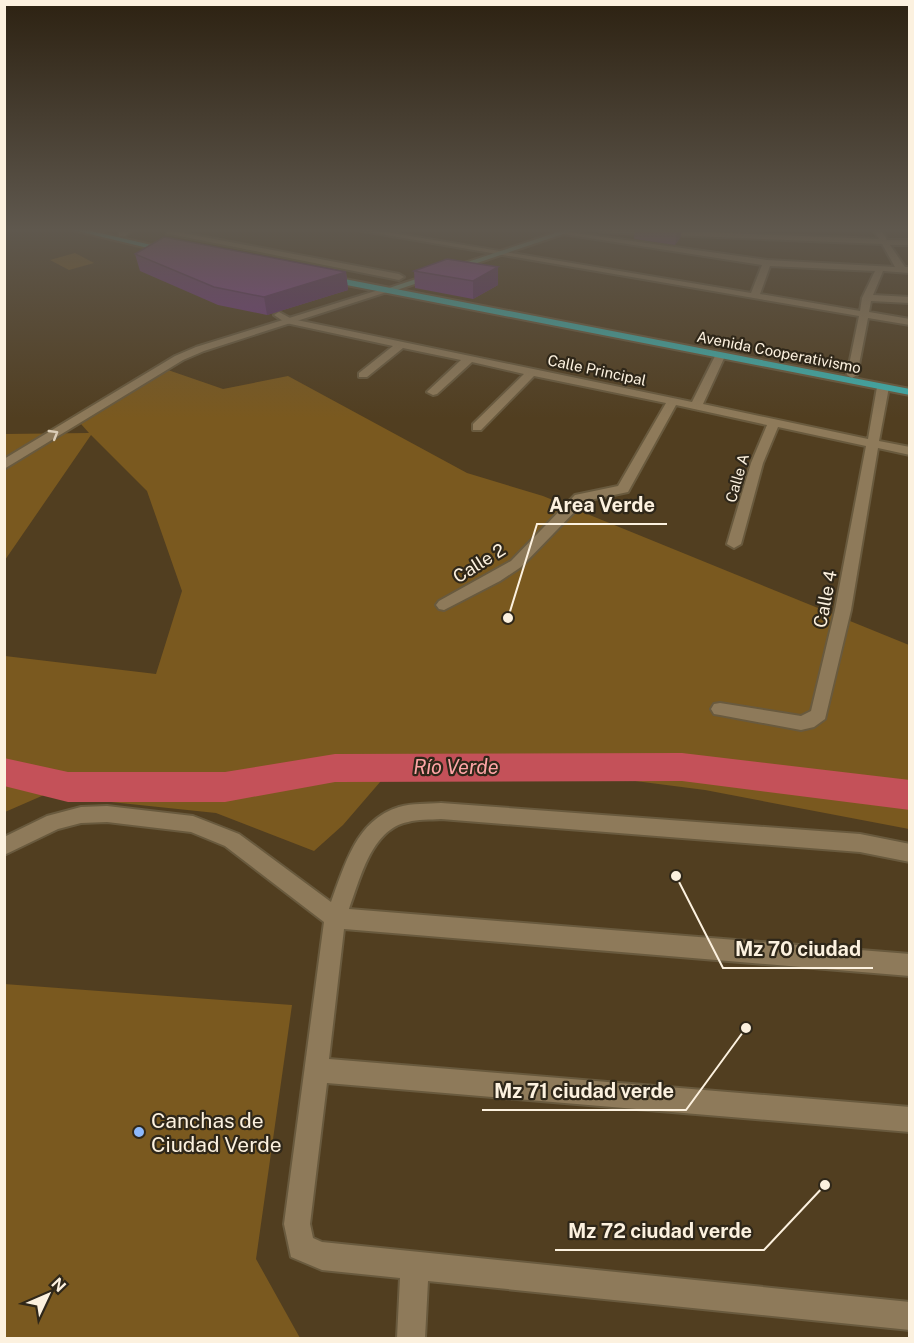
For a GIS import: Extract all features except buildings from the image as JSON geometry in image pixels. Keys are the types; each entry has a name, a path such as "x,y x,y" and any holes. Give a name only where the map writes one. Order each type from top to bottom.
{"highway":[{"name":"Avenida Cooperativismo","path":"411,293 909,392"},
{"name":"Avenida Cooperativismo","path":"439,293 909,385"}],"street":[{"path":"4,465 179,358 347,293"},
{"path":"4,452 174,352 194,343 365,293"},
{"path":"740,293 909,322"},
{"path":"852,375 869,293"},
{"path":"867,298 909,300"},
{"name":"Calle Principal","path":"284,318 909,451"},
{"path":"363,375 402,344"},
{"path":"696,406 720,356"},
{"path":"433,392 469,359"},
{"path":"477,427 532,372"},
{"name":"Calle 4","path":"720,709 801,723 808,722 819,714 843,610 883,387"},
{"name":"Calle 2","path":"444,605 516,564 580,498 623,489 673,401"},
{"name":"Calle A","path":"734,544 756,463 774,422"},
{"path":"909,853 849,842 441,811 402,814 380,827 362,848 335,918 297,1224 301,1246 322,1256 909,1316"},
{"path":"4,847 54,822 81,815 107,814 193,824 232,840 335,918 909,965"},
{"path":"316,1070 909,1120"},
{"path":"411,1338 415,1267"}],"shaded area":[{"path":"168,370 223,389 288,376 467,473 543,496 909,645 909,829 705,790 519,766 393,767 343,825 314,851 216,813 44,795 5,812 5,656 156,674 182,591 147,491 91,435 5,560 5,434 89,433 81,424"},
{"name":"Canchas de Ciudad Verde","path":"4,984 292,1005 256,1259 300,1338 5,1338"}],"waterway":[{"name":"Río Verde","path":"4,772 68,787 225,787 335,768 682,767 910,795"}],"place":[{"name":"Area Verde","path":"508,618"},
{"name":"Mz 70 ciudad","path":"676,876"},
{"name":"Mz 71 ciudad verde","path":"746,1028"},
{"name":"Canchas de Ciudad Verde","path":"139,1132"},
{"name":"Mz 72 ciudad verde","path":"825,1185"}]}
